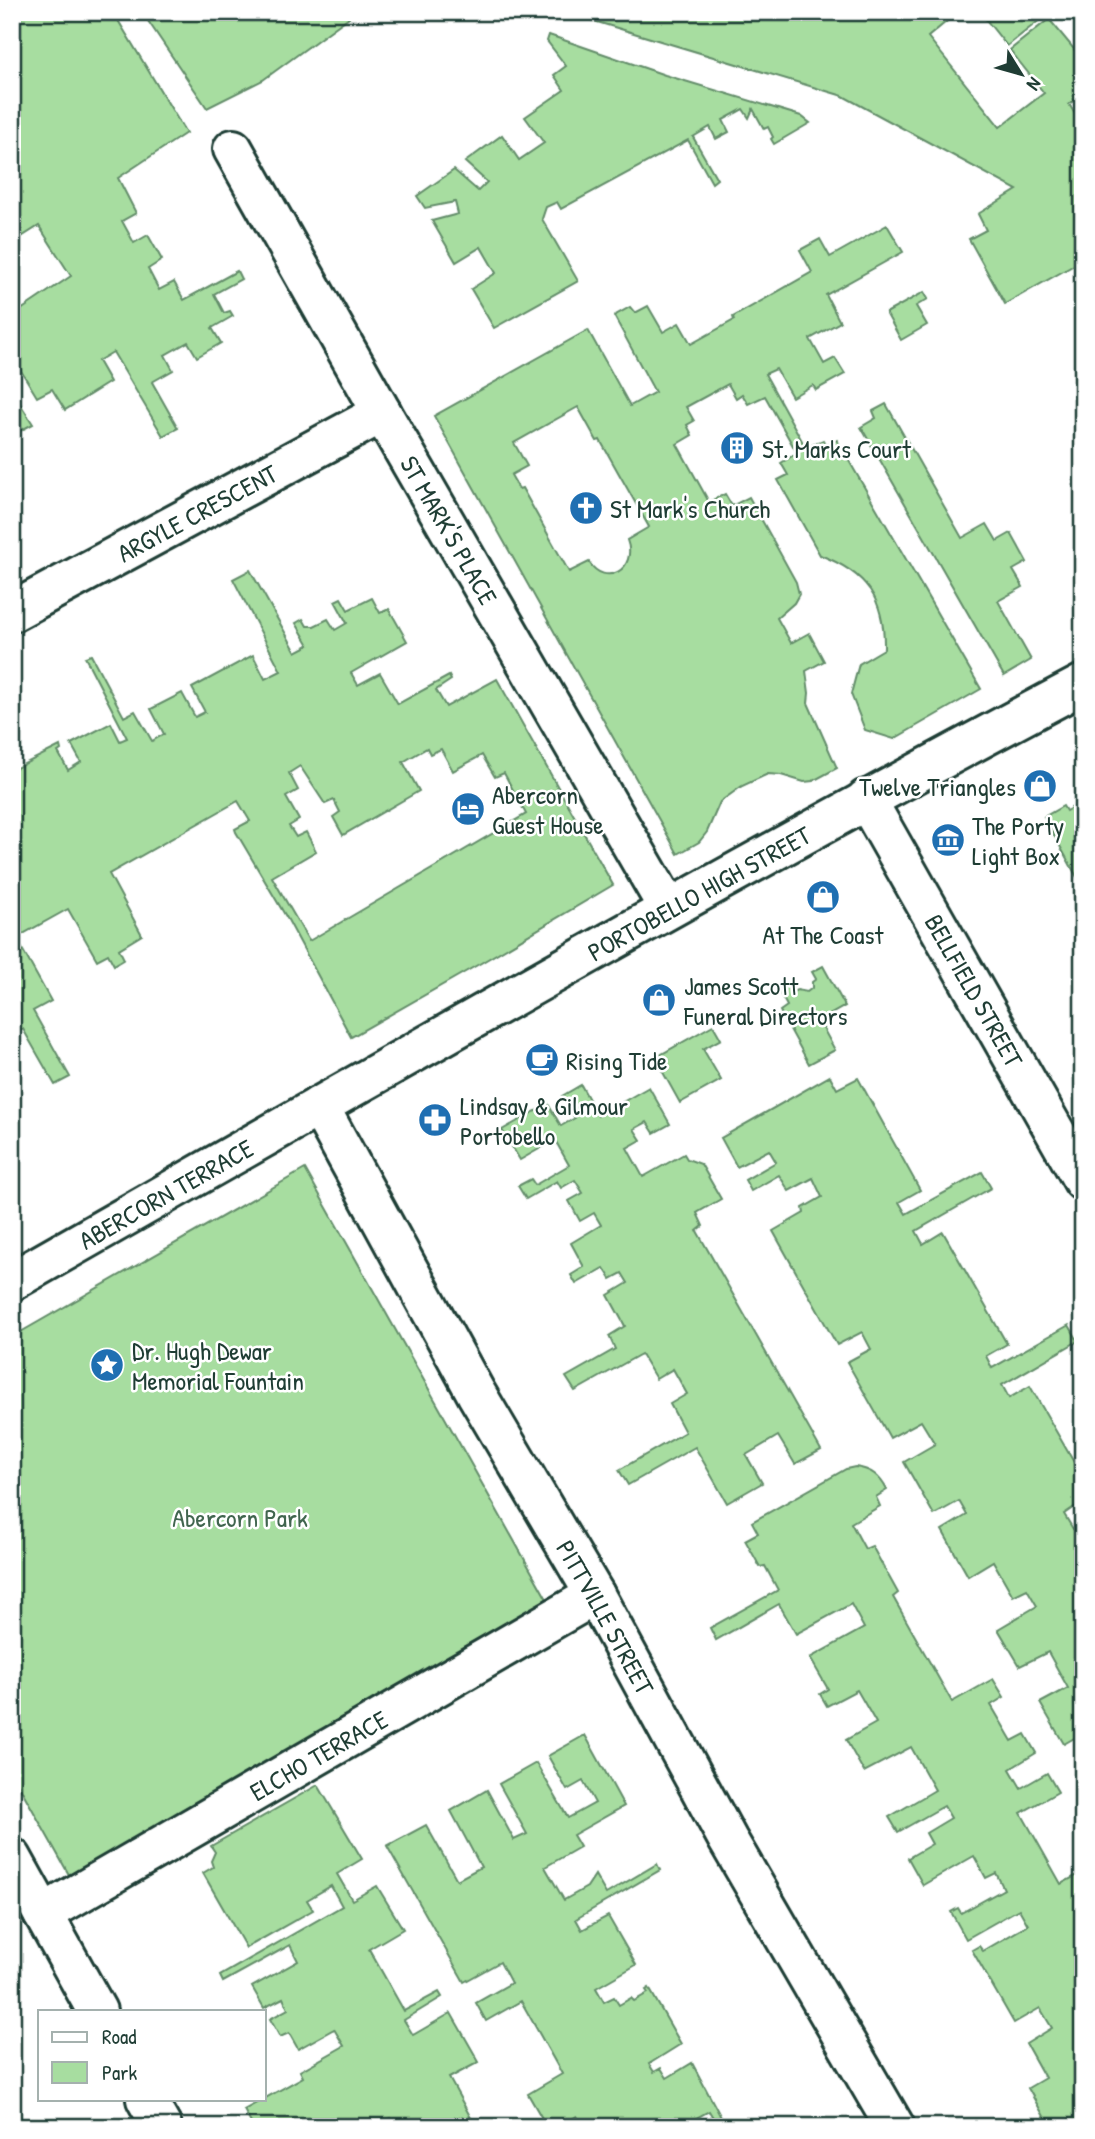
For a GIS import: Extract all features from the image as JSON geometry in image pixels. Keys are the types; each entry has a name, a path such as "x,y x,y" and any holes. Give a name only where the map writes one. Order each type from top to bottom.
{"street":[{"name":"ST MARK'S PLACE","path":"233,149 668,908"},
{"name":"ARGYLE CRESCENT","path":"12,612 382,413"},
{"name":"PORTOBELLO HIGH STREET","path":"319,1106 668,908 1083,684"},
{"name":"BELLFIELD STREET","path":"866,799 1083,1181"},
{"name":"ABERCORN TERRACE","path":"12,1281 319,1106"},
{"name":"PITTVILLE STREET","path":"319,1106 476,1393 595,1595 728,1840 895,2127"},
{"name":"ELCHO TERRACE","path":"43,1914 595,1595"},
{"path":"12,1858 96,2010"},
{"path":"147,2100 162,2127"}],"green space":[{"path":"12,12 113,12 186,133 118,178 136,213 122,221 134,243 148,235 162,260 148,269 159,290 174,282 184,300 237,271 241,279 214,294 224,313 230,311 233,316 212,328 221,343 197,357 188,342 165,355 173,370 152,382 178,428 163,436 113,352 98,361 110,382 65,410 52,389 37,397 12,356 12,316 71,276 39,226 12,243"},
{"path":"142,12 356,12 263,80 207,108"},
{"path":"564,12 958,12 928,37 1000,127 1044,93 1010,50 1049,19 1078,54 1083,51 1083,95 1069,104 1083,127 1083,260 1005,304 969,239 986,230 978,214 1017,190 843,96"},
{"path":"980,12 1043,12 1046,15 1007,46"},
{"path":"549,35 665,75 801,116 810,123 774,144 768,127 764,129 753,109 749,118 743,109 723,120 729,132 716,139 710,127 693,137 717,179 712,183 688,140 561,209 557,202 546,207 542,219 578,281 494,328 471,289 496,273 481,247 456,262 432,221 458,214 455,202 425,208 417,196 454,170 478,191 487,182 465,162 502,135 519,160 544,143 525,117 564,90 554,75 566,66 547,41"},
{"path":"887,225 903,252 826,295 840,322 810,339 824,364 835,358 845,374 816,390 813,385 792,397 776,369 765,374 806,448 823,440 826,446 837,440 981,689 894,739 865,730 851,694 859,664 884,649 877,602 861,579 850,570 820,555 778,480 788,475 781,463 797,453 765,396 748,404 742,394 736,398 728,384 686,407 694,421 687,425 692,435 677,444 709,502 725,494 732,506 749,497 796,582 799,594 794,603 777,618 791,643 809,633 824,661 806,671 808,703 837,768 813,781 804,782 768,774 742,786 720,802 707,832 699,842 678,854 434,416 588,330 630,406 655,392 614,316 630,307 635,313 648,306 663,332 679,323 691,344 812,272 800,250 820,239 830,257","holes":["578,407 597,441 600,440 649,527 627,540 628,559 618,572 603,574 589,562 569,572 522,488 519,489 511,475 527,466 514,443"]},
{"path":"924,292 928,299 916,306 927,325 901,340 886,313"},
{"path":"12,391 33,424 12,435"},
{"path":"886,404 962,538 987,524 997,541 1011,533 1027,562 1013,570 1023,587 998,601 1031,660 1004,676 861,427 876,418 873,411"},
{"path":"250,570 296,652 309,645 296,623 303,619 307,626 314,626 328,619 335,630 347,623 335,601 341,598 348,610 372,598 380,613 389,609 407,641 351,673 358,685 380,673 398,704 449,676 451,680 436,690 446,707 497,679 613,885 351,1037 288,920 236,832 235,829 250,821 238,801 109,874 142,935 119,949 124,959 114,965 108,954 97,960 68,909 16,938 51,1001 33,1011 70,1077 55,1085 23,1029 12,1035 12,770 60,746 61,750 58,752 68,770 81,762 71,744 111,723 120,741 127,738 85,657 91,655 124,717 135,711 152,741 164,734 151,709 182,693 195,717 205,712 192,688 253,655 265,679 281,671 233,579","holes":["427,748 430,754 441,749 453,771 482,755 495,777 504,773 526,814 309,941 272,877 316,851 306,832 296,837 289,826 299,820 286,797 298,790 289,773 300,766 325,804 334,800 340,812 333,817 343,835 419,791 403,762"]},
{"path":"1083,801 1083,888 1044,817 1063,806 1066,811"},
{"path":"823,966 845,1006 819,1021 835,1050 809,1064 780,1011 787,1006 778,989 788,984 792,992 807,992 816,979 812,972"},
{"path":"713,1025 721,1039 703,1049 721,1080 680,1103 655,1058"},
{"path":"830,1076 837,1089 858,1078 920,1190 899,1202 906,1214 982,1172 991,1188 916,1231 923,1244 943,1232 1007,1344 986,1356 992,1368 1069,1325 1078,1341 1002,1385 1009,1398 1030,1386 1083,1478 1083,1501 1064,1514 1073,1529 1083,1524 1083,1558 1078,1561 1083,1569 1083,1733 1064,1744 1040,1703 1068,1688 1048,1652 1020,1666 998,1629 1037,1606 1027,1589 1013,1596 993,1561 968,1576 942,1530 967,1515 959,1501 934,1515 904,1462 935,1444 921,1421 890,1438 847,1362 871,1349 862,1332 837,1345 773,1231 804,1213 803,1208 822,1197 813,1178 789,1191 779,1175 751,1191 745,1180 776,1162 769,1150 737,1167 721,1138"},
{"path":"581,1085 598,1116 649,1087 670,1124 654,1133 647,1122 634,1129 641,1140 627,1148 643,1177 684,1154 687,1159 701,1164 721,1199 697,1213 703,1226 697,1231 821,1450 795,1464 778,1436 746,1455 762,1483 727,1503 695,1447 628,1485 619,1470 685,1432 670,1404 687,1394 673,1369 656,1379 641,1354 575,1391 566,1377 615,1349 609,1336 625,1326 608,1295 628,1283 622,1273 611,1279 604,1268 576,1284 571,1275 584,1267 571,1243 601,1225 594,1213 580,1221 569,1201 583,1193 575,1180 561,1188 557,1181 526,1199 518,1186 531,1179 535,1185 569,1165 555,1140 520,1160 502,1130 548,1104 561,1126 575,1118 562,1096"},
{"name":"Abercorn Park","path":"305,1169 548,1601 72,1880 12,1773 12,1337"},
{"path":"855,1467 874,1474 887,1490 876,1497 880,1506 851,1523 865,1549 872,1546 898,1593 893,1597 952,1702 993,1679 1004,1697 991,1705 1012,1741 1025,1734 1036,1753 1010,1769 1021,1788 1047,1773 1058,1792 1021,1813 1061,1884 1083,1872 1083,2127 1050,2127 1028,2088 1045,2078 1026,2044 1052,2028 1040,2008 1014,2023 972,1950 979,1946 983,1951 1028,1925 1019,1909 966,1939 951,1912 958,1908 961,1913 1004,1889 996,1873 986,1878 974,1856 923,1885 908,1858 932,1844 926,1833 951,1818 944,1806 898,1832 889,1817 935,1790 911,1747 864,1772 846,1740 876,1723 857,1690 827,1706 820,1694 828,1689 810,1658 864,1628 851,1604 796,1634 779,1604 716,1640 710,1628 778,1590 765,1566 760,1567 745,1540 758,1533 752,1522 846,1469"},
{"path":"585,1735 624,1806 573,1835 580,1847 545,1867 564,1900 587,1887 595,1875 606,1894 657,1864 660,1870 576,1919 582,1930 608,1916 636,1965 596,1988 604,2002 614,1997 619,2005 631,1998 634,2001 648,1993 646,1990 649,1988 681,2044 649,2064 654,2072 661,2068 667,2078 692,2063 723,2121 717,2124 709,2111 680,2127 583,2127 577,2116 558,2127 547,2127 528,2094 562,2074 521,2001 486,2021 476,2003 511,1983 500,1962 464,1982 387,1846 426,1825 457,1880 481,1867 451,1811 487,1790 514,1840 527,1834 499,1784 536,1763 568,1818 595,1803 583,1781 567,1790 548,1756"},
{"path":"318,1785 362,1859 337,1874 352,1900 377,1886 403,1929 369,1949 404,2011 439,1992 442,1997 404,2020 413,2035 451,2013 479,2062 449,2078 476,2127 396,2127 391,2118 374,2127 253,2127 244,2110 303,2077 300,2071 344,2046 334,2029 298,2049 289,2033 280,2037 270,2019 288,2009 283,1998 264,2008 252,1987 298,1961 290,1945 223,1982 220,1976 342,1906 331,1886 307,1900 313,1910 246,1948 203,1873 213,1867 211,1861 215,1852 211,1846"}],"place":[{"name":"St. Marks Court","path":"737,448"},
{"name":"St Mark's Church","path":"586,508"},
{"name":"Twelve Triangles","path":"1040,786"},
{"name":"Abercorn Guest House","path":"468,809"},
{"name":"The Porty Light Box","path":"948,840"},
{"name":"At The Coast","path":"823,897"},
{"name":"James Scott Funeral Directors","path":"659,1000"},
{"name":"Rising Tide","path":"542,1060"},
{"name":"Lindsay & Gilmour Portobello","path":"435,1120"},
{"name":"Dr. Hugh Dewar Memorial Fountain","path":"107,1365"}]}
